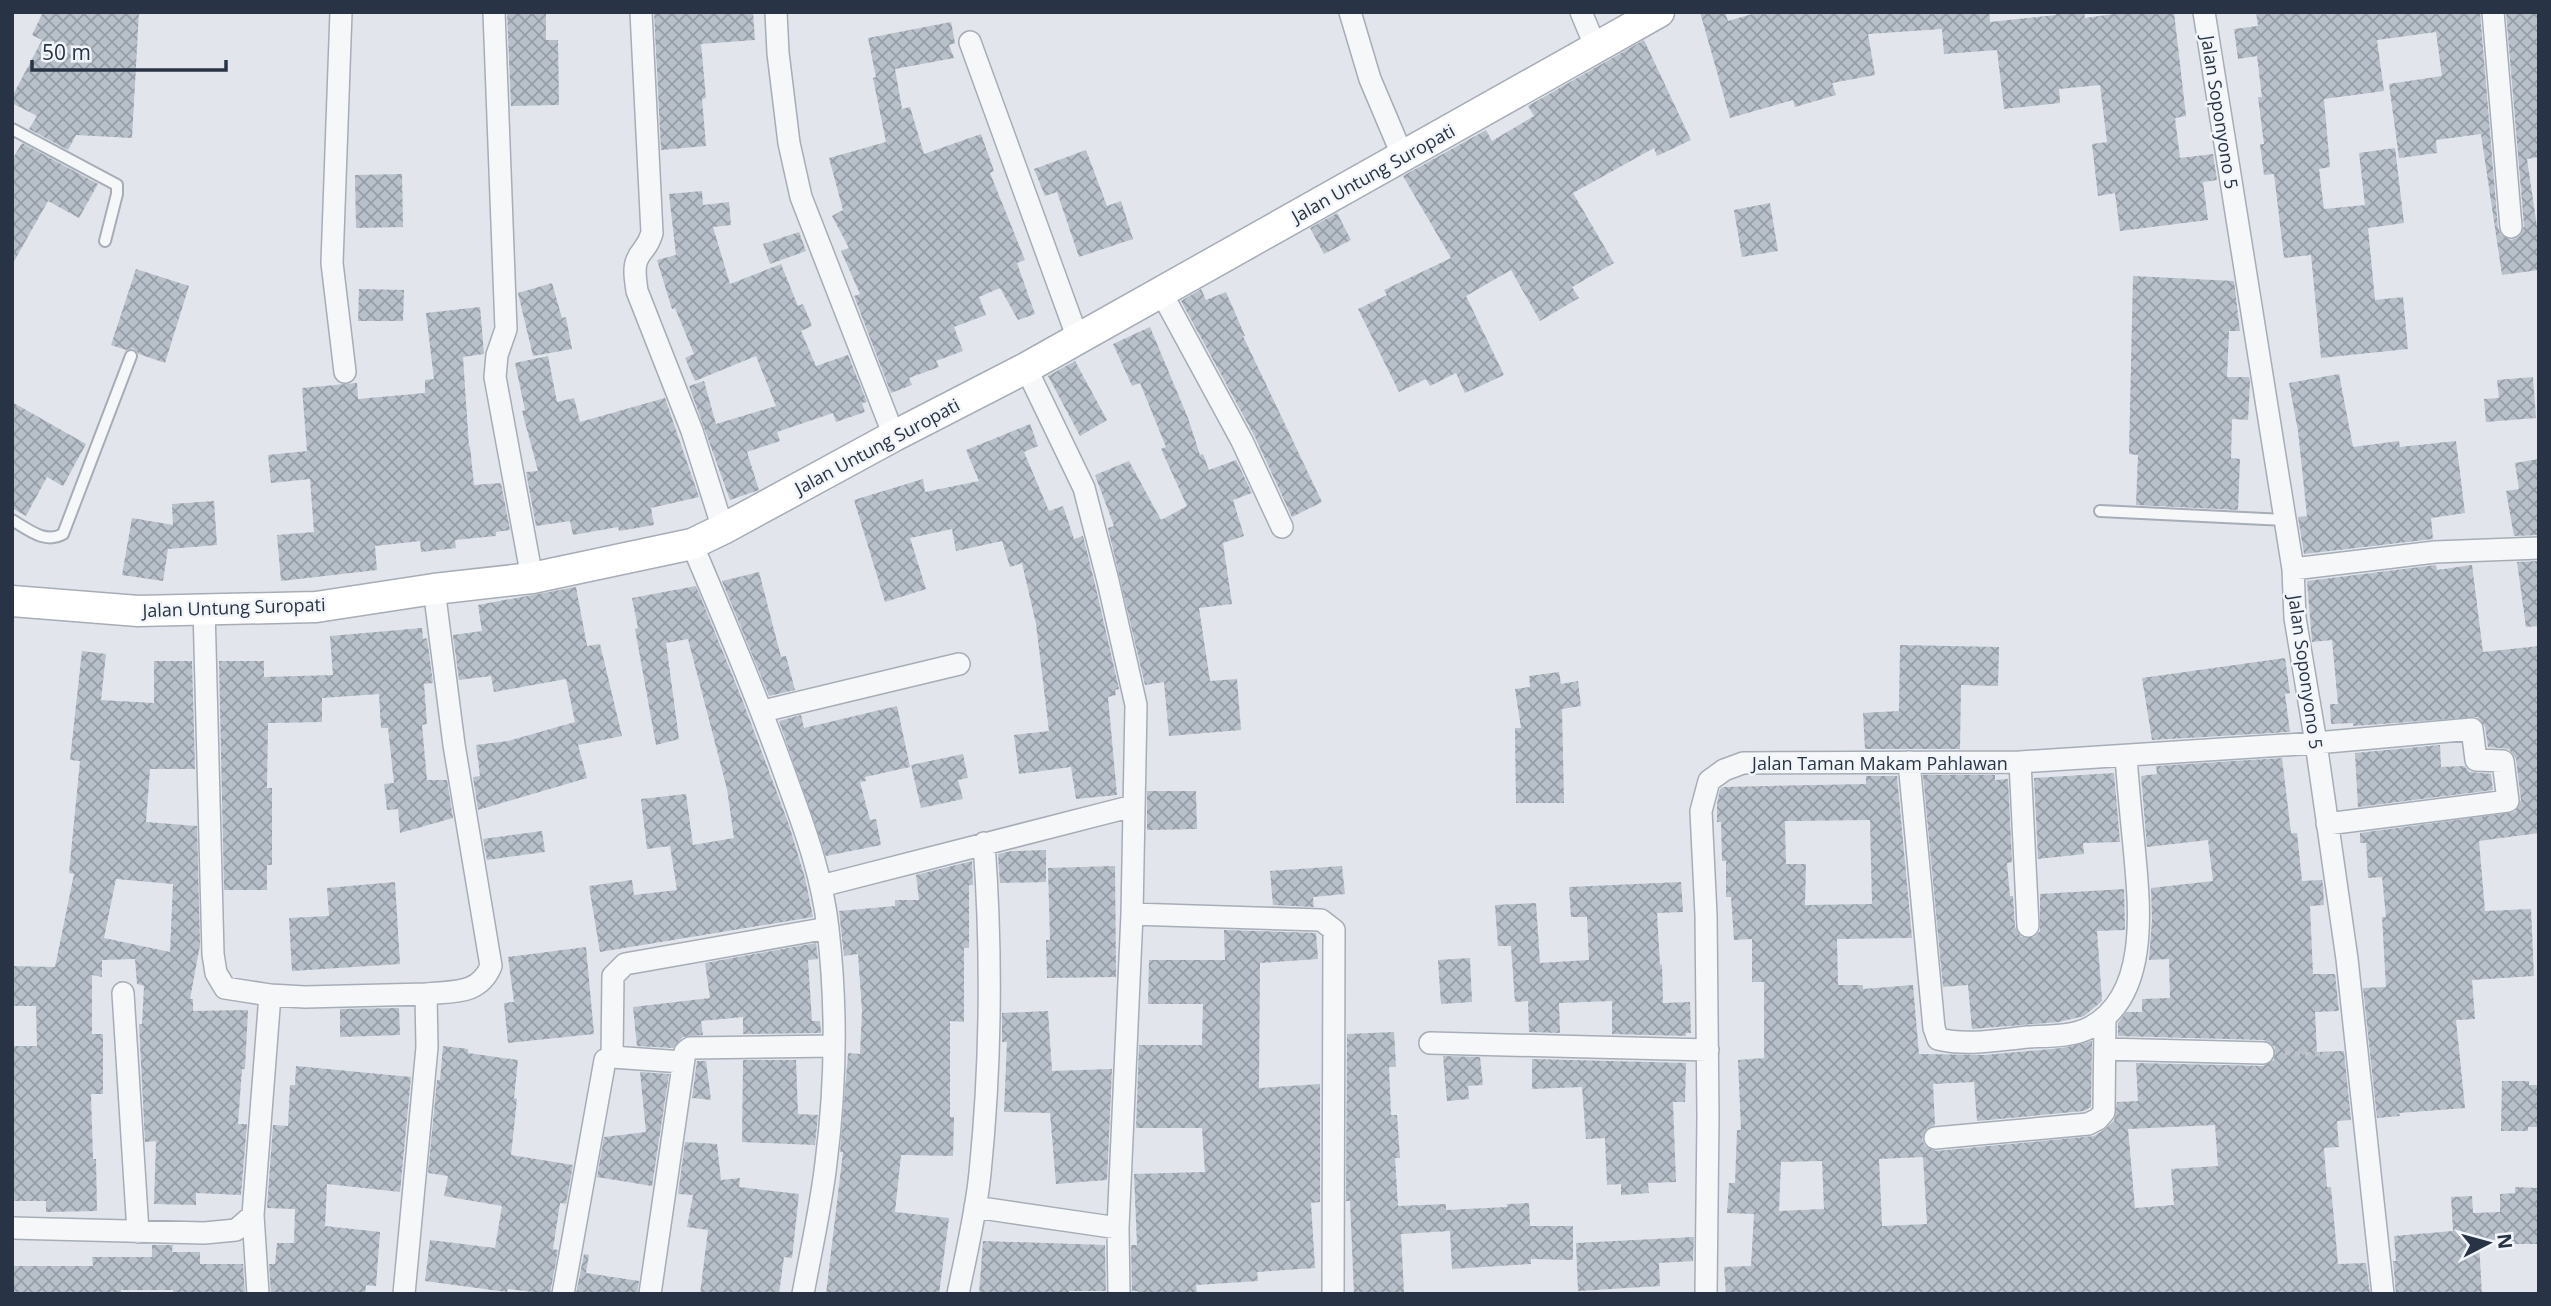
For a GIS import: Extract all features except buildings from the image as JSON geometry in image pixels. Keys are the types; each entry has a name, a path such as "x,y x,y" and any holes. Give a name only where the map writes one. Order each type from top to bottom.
{"main road":[{"name":"Jalan Untung Suropati","path":"12,600 138,611 316,607 434,589 532,578 692,544 1078,340 1659,12"}],"street":[{"path":"341,12 332,263 345,372"},
{"path":"494,12 506,329 497,355 495,377 532,578"},
{"path":"641,12 652,233 648,246 636,260 637,291 692,431 723,529"},
{"path":"776,12 789,143 801,197 894,436"},
{"path":"1350,12 1370,79 1403,156"},
{"path":"1581,12 1596,48"},
{"name":"Jalan Soponyono 5","path":"2204,12 2293,569 2295,618 2347,959 2383,1294"},
{"path":"2493,12 2511,227"},
{"path":"971,41 1078,340"},
{"path":"1161,292 1242,441 1282,527"},
{"path":"1026,368 1083,488 1108,581 1136,705 1132,914 1117,1293"},
{"path":"692,544 763,711 803,825 821,886 828,928 833,996 834,1082 826,1165 803,1294"},
{"path":"2293,569 2435,552 2539,548"},
{"path":"204,608 216,973 225,988 270,995 305,997 426,994 466,990 479,985 491,966 454,745 434,589"},
{"path":"763,711 959,664"},
{"name":"Jalan Taman Makam Pahlawan","path":"1706,1294 1708,1050 1701,811 1709,780 1724,770 1743,763 2020,762 2316,743 2472,729 2476,760 2503,761 2508,801 2328,824"},
{"path":"1909,762 1932,1018 1938,1039 1971,1042 2071,1034 2089,1028 2105,1017 2125,990 2134,965 2140,912 2126,756"},
{"path":"2020,762 2028,926"},
{"path":"821,886 1133,806"},
{"path":"958,1294 980,1174 989,1015 990,919 984,843"},
{"path":"1132,914 1321,920 1334,930 1332,1294"},
{"path":"612,1057 613,976 625,964 828,928"},
{"path":"122,993 138,1233"},
{"path":"404,1294 427,1047 426,994"},
{"path":"258,1294 253,1215 270,995"},
{"path":"1935,1138 2088,1124 2098,1119 2104,1112 2105,1017"},
{"path":"1430,1043 1708,1050"},
{"path":"650,1294 685,1052 690,1048 834,1045"},
{"path":"2105,1049 2263,1053"},
{"path":"563,1294 605,1060 612,1057 683,1062"},
{"path":"975,1207 1118,1228"},
{"path":"12,1228 204,1233 236,1230 253,1215"}],"lane":[{"path":"13,131 117,185 105,241"},
{"path":"12,520 43,537 54,538 63,534 131,356"},
{"path":"2100,511 2285,520"}],"path":[{"path":"2263,1053 2358,1055"}]}
